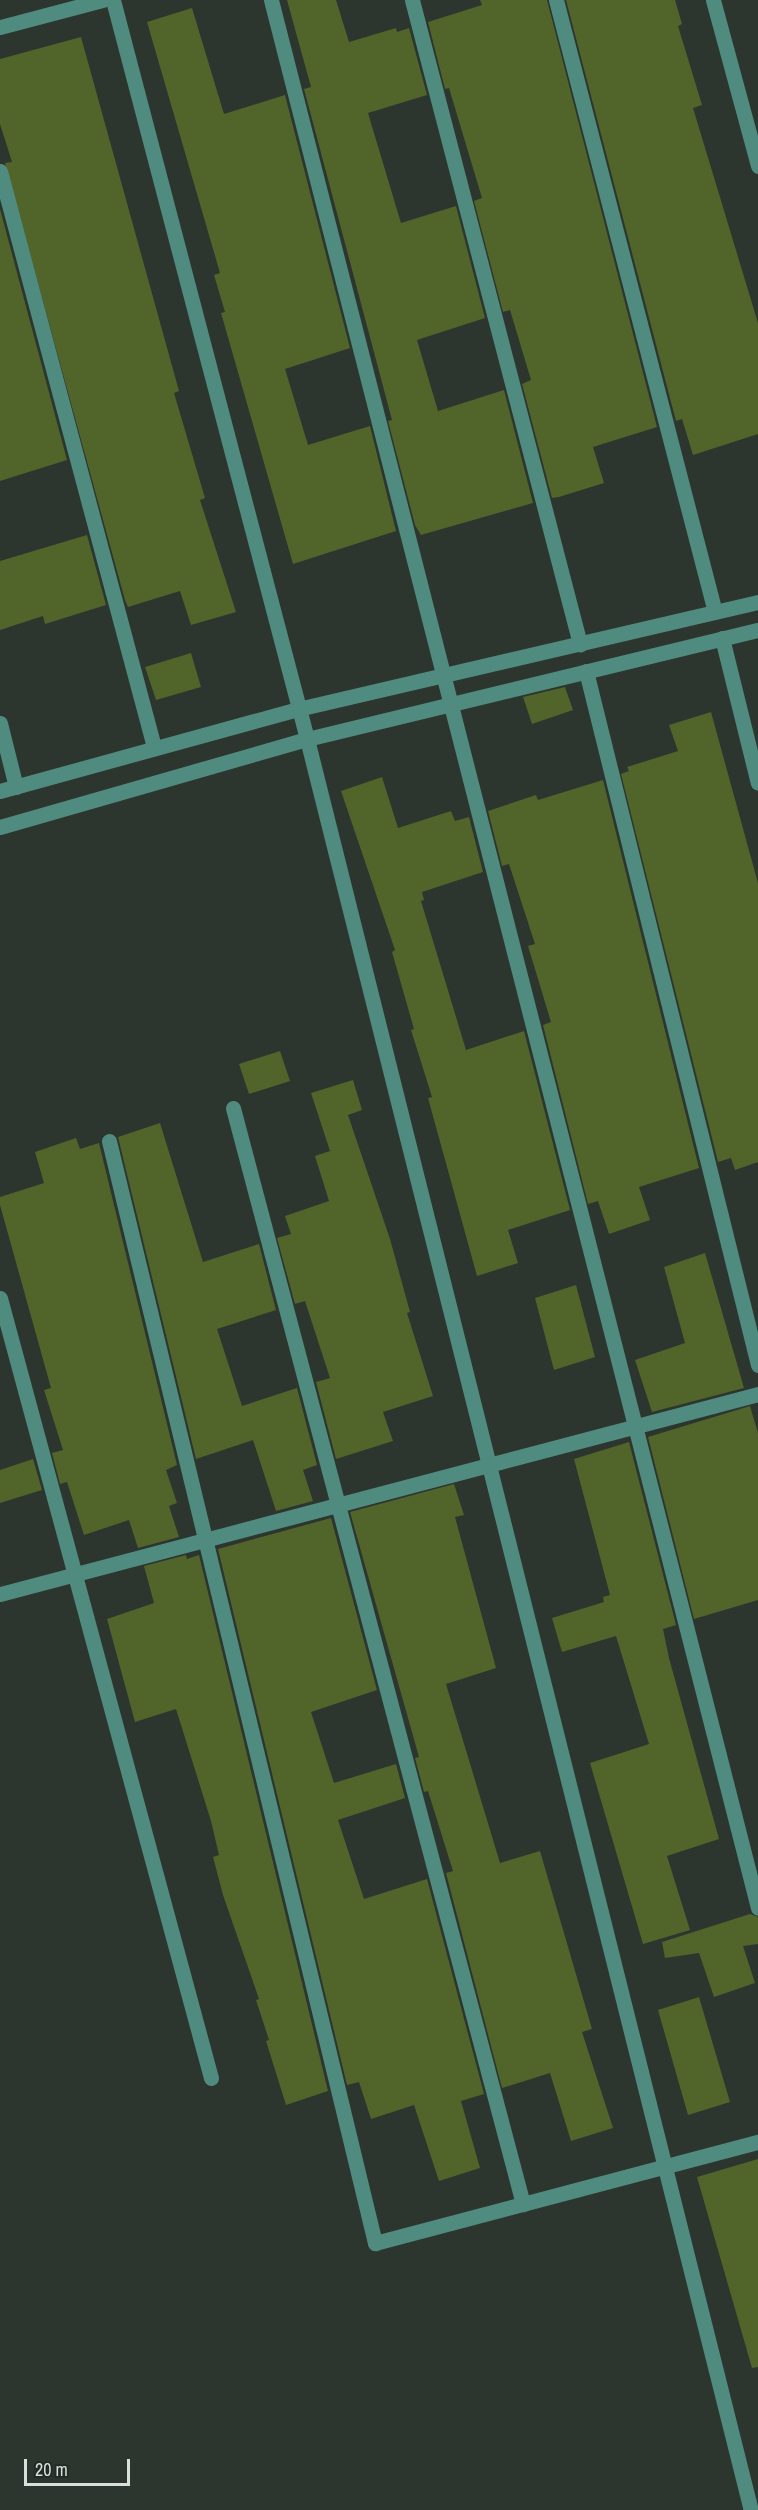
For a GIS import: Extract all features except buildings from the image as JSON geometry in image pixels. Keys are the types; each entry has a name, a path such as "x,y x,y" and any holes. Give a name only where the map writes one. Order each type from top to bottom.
{"street":[{"path":"0,27 103,0"},
{"path":"113,0 307,739 490,1465 662,2167 751,2510"},
{"path":"271,0 448,705 758,1908"},
{"path":"412,0 580,644"},
{"path":"556,0 715,612"},
{"path":"713,0 758,166"},
{"path":"0,171 154,747"},
{"path":"0,791 154,747 298,710 758,602"},
{"path":"0,827 307,739 758,630"},
{"path":"722,638 758,783"},
{"path":"586,670 758,1365"},
{"path":"0,723 16,786"},
{"path":"233,1108 523,2204"},
{"path":"109,1141 375,2243 758,2142"},
{"path":"0,1298 211,2078"},
{"path":"0,1594 758,1394"}]}
